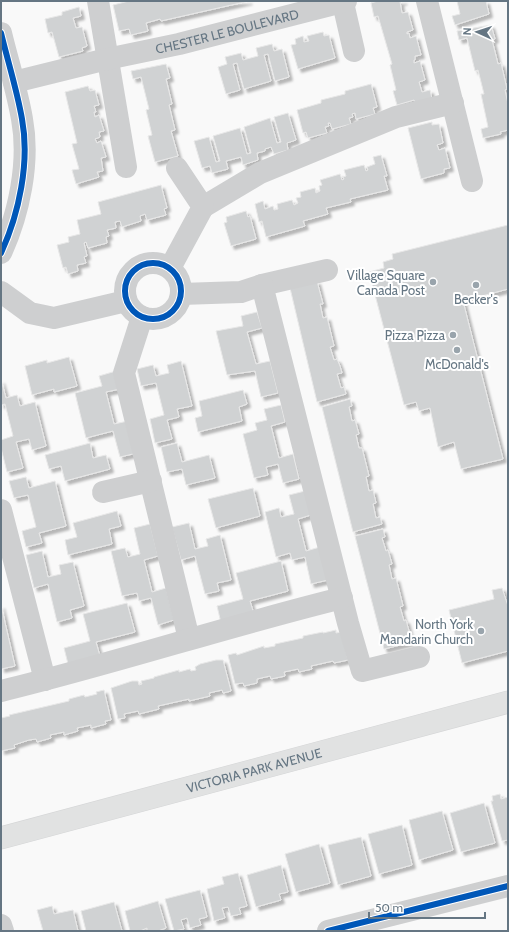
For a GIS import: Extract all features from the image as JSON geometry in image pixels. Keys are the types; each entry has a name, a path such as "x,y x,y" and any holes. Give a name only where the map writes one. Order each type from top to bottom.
{"main road":[{"name":"VICTORIA PARK AVENUE","path":"1,838 508,702"}],"street":[{"path":"98,1 126,167"},
{"path":"427,1 472,181"},
{"path":"344,2 354,51"},
{"name":"CHESTER LE BOULEVARD","path":"14,82 107,59 179,44 344,2"},
{"path":"1,253 19,202 24,159 23,121 14,82 2,43"},
{"path":"170,268 203,207 260,173 396,117 453,103"},
{"path":"177,168 203,207"},
{"path":"153,262 170,268 178,280 181,294 174,310 167,315 155,319 142,317 130,308 126,301 125,283 129,275 136,268 153,262"},
{"path":"181,294 241,292 327,270"},
{"path":"262,286 362,671 419,657"},
{"path":"1,292 30,313 54,318 126,301"},
{"path":"142,317 124,373 189,639"},
{"path":"103,492 151,481"},
{"path":"1,510 45,680"},
{"path":"1,691 105,664 189,639 342,598"},
{"path":"328,931 508,886"},
{"path":"1,925 3,931"}],"building":[{"path":"129,1 249,1 146,23 148,31 131,35 129,29 119,31 113,5"},
{"path":"378,1 404,1 400,2 402,13 408,12 413,30 407,32 407,34 409,33 410,38 416,36 421,55 415,56 414,60 414,63 420,61 425,80 419,82 422,92 430,90 432,99 415,103 414,100 397,105 393,91 396,90 390,65 392,64 378,16 374,17 371,3"},
{"path":"457,1 486,1 489,14 455,25 452,16 460,14"},
{"path":"79,7 81,16 73,18 76,28 82,27 87,46 82,48 83,51 59,57 52,32 48,33 45,19 62,15 62,12"},
{"path":"491,25 495,39 492,40 498,64 501,63 507,89 505,90 508,104 508,130 500,132 501,134 483,138 481,129 488,127 481,94 484,94 478,70 475,71 467,38 459,40 457,31"},
{"path":"323,32 324,36 329,35 335,58 298,69 291,45 296,44 295,39 303,36 304,42 309,41 307,36"},
{"path":"272,44 274,51 282,49 289,77 275,81 268,54 264,55 271,81 244,89 237,63 233,64 240,90 226,94 218,67 227,64 225,57 241,53 243,60 258,56 256,48"},
{"path":"166,64 170,78 166,79 172,104 169,105 175,130 171,131 178,156 155,162 148,136 152,135 146,110 149,109 141,77 133,79 131,71"},
{"path":"371,84 377,107 373,108 375,114 356,119 355,113 352,114 353,117 349,118 351,124 332,129 330,123 328,123 329,126 325,127 327,133 308,138 306,132 303,133 297,110 321,103 321,100 345,94 345,91"},
{"path":"88,86 90,91 95,90 99,105 94,106 96,112 94,112 95,117 99,115 104,131 99,132 100,137 95,139 97,143 101,141 106,157 101,158 103,171 97,172 99,177 76,184 72,170 79,169 72,144 77,143 65,92"},
{"path":"288,113 296,140 287,143 288,150 274,154 271,147 265,149 265,151 257,153 258,160 243,165 241,157 226,161 228,169 212,173 210,166 202,168 194,141 209,137 216,162 220,161 213,136 240,128 247,154 251,153 244,127 270,118 277,143 281,142 274,117"},
{"path":"432,122 432,125 439,124 443,143 437,145 439,150 445,148 450,168 444,169 444,173 421,179 408,128"},
{"path":"381,155 387,176 384,176 388,190 350,199 351,202 326,208 328,214 303,221 305,226 266,237 262,221 259,222 255,204 263,201 265,209 273,206 274,210 278,209 277,204 292,200 294,205 298,203 296,198 301,197 300,192 315,188 316,193 320,191 319,186 322,185 320,180 340,174 342,180 344,179 343,177 346,176 344,170 364,165 366,171 368,170 367,167 375,164 373,157"},
{"path":"161,185 167,208 164,209 166,215 147,220 145,214 140,216 141,221 122,227 120,221 115,222 116,228 107,230 109,236 106,237 107,243 88,248 86,242 84,243 87,256 84,257 86,263 77,265 78,271 68,274 66,267 63,268 57,245 69,242 68,237 80,234 77,220 101,214 98,202"},
{"path":"246,211 248,217 250,216 256,239 231,246 224,223 227,222 226,217"},
{"path":"508,225 508,289 463,301 503,459 461,469 454,442 438,447 430,408 419,411 416,402 404,405 369,272 384,268 383,262 393,259 392,254"},
{"path":"317,281 323,304 320,304 323,318 327,317 334,346 330,347 334,360 337,359 340,366 342,373 337,374 341,388 344,387 346,394 317,402 290,288"},
{"path":"257,312 262,328 247,332 256,364 270,361 278,393 261,397 255,371 227,375 216,331 243,326 241,316"},
{"path":"69,357 77,386 54,392 54,389 32,395 25,366 47,360 47,363"},
{"path":"181,361 192,406 177,409 179,417 167,420 172,439 155,443 150,419 164,415 156,383 141,386 137,369 153,365 156,376 169,373 167,365"},
{"path":"116,371 120,389 106,392 114,424 128,421 137,453 120,457 113,431 86,438 75,393 102,386 99,376"},
{"path":"1,380 6,398 17,395 20,406 35,402 46,446 32,450 29,439 16,442 23,468 7,472 1,448 1,440 13,436 5,404 1,405"},
{"path":"243,390 247,404 239,407 242,421 198,432 195,418 202,416 199,401"},
{"path":"350,399 352,406 349,407 352,421 355,420 359,434 356,435 359,448 362,448 369,476 366,477 369,491 373,490 376,503 373,504 376,518 380,517 382,524 353,532 322,407"},
{"path":"281,405 285,422 271,426 279,458 293,454 299,479 283,483 278,464 266,467 268,475 254,478 243,434 257,430 255,423 267,420 264,409"},
{"path":"90,443 93,458 106,455 110,469 65,481 61,466 49,469 45,455"},
{"path":"177,443 182,462 209,455 215,478 186,485 182,469 167,472 161,447"},
{"path":"26,477 29,488 55,481 66,526 39,533 42,543 26,547 22,531 36,527 28,495 14,498 9,481"},
{"path":"253,488 260,516 216,528 208,499"},
{"path":"305,491 311,515 298,519 306,551 320,547 328,580 311,584 305,557 292,560 290,553 276,557 265,512 279,508 281,517 294,514 289,495"},
{"path":"117,511 121,526 109,529 112,544 68,555 65,540 77,537 73,523"},
{"path":"189,523 195,549 208,546 206,539 220,535 231,580 217,583 219,591 205,594 195,556 181,560 172,527"},
{"path":"150,524 158,556 144,560 152,592 166,588 174,620 158,625 151,598 139,601 137,593 122,596 111,551 125,548 128,557 140,554 134,528"},
{"path":"383,529 385,537 382,538 386,551 388,550 392,564 389,565 392,579 396,578 403,606 400,607 404,621 406,620 412,642 384,649 355,536"},
{"path":"42,551 48,577 61,574 59,565 73,562 84,606 70,610 72,618 57,622 48,584 34,588 26,555"},
{"path":"281,561 288,591 250,601 254,614 221,623 217,606 243,599 236,573"},
{"name":"North York Mandarin Church","path":"502,588 508,606 508,651 462,663 449,610 494,599 492,590"},
{"path":"127,603 135,632 96,642 100,656 68,664 64,648 90,641 83,614"},
{"path":"1,605 15,666 1,669"},
{"path":"336,630 336,633 341,632 348,660 334,663 333,661 311,666 312,669 299,672 298,669 284,672 285,676 271,679 270,676 257,679 257,683 244,686 243,683 235,684 228,655 236,653 237,655 264,646 264,648 275,646 275,644 303,638 303,636"},
{"path":"223,660 231,691 223,693 222,690 209,693 210,696 158,706 159,709 139,714 138,711 124,714 125,718 118,719 111,688 132,681 138,681 139,685 142,684 141,681 179,670 179,672 190,669 191,671 196,670 195,667 200,664"},
{"path":"104,690 111,720 105,721 106,724 91,728 91,725 77,728 78,731 64,735 64,732 50,735 51,738 37,742 36,739 29,740 14,745 15,748 1,751 1,718 69,701 69,699 84,695 85,697 97,694 96,692"},
{"path":"500,794 501,799 508,797 508,840 502,841 491,801 493,801 492,796"},
{"path":"484,803 495,843 461,852 450,813"},
{"path":"442,811 453,850 419,860 409,820"},
{"path":"402,825 412,865 379,874 368,834"},
{"path":"361,837 371,876 338,885 328,845"},
{"path":"319,844 330,883 296,892 285,854"},
{"path":"281,865 288,892 279,894 281,900 256,907 247,875"},
{"path":"238,873 247,906 239,908 241,914 231,916 228,907 222,908 225,918 214,921 207,889 224,884 222,877"},
{"path":"200,890 207,917 199,919 201,925 190,928 187,918 181,920 184,929 174,931 165,899"},
{"path":"158,901 166,928 158,931 147,931 147,928 140,931 130,931 125,911"},
{"path":"114,902 122,931 86,931 81,911"},
{"path":"52,906 54,914 73,910 78,931 43,931 37,910"}],"cycle path":[{"path":"1,33 20,108 25,153 24,170 18,205 1,253"},
{"path":"147,263 159,263 173,271 181,285 181,291 179,302 173,311 159,319 147,319 137,314 130,307 125,297 125,285 130,275 137,268 147,263"},
{"path":"328,931 508,886"}],"place":[{"name":"Village Square Canada Post","path":"433,282"},
{"name":"Becker's","path":"476,285"},
{"name":"Pizza Pizza","path":"453,335"},
{"name":"McDonald's","path":"457,350"},
{"name":"North York Mandarin Church","path":"481,631"}]}
